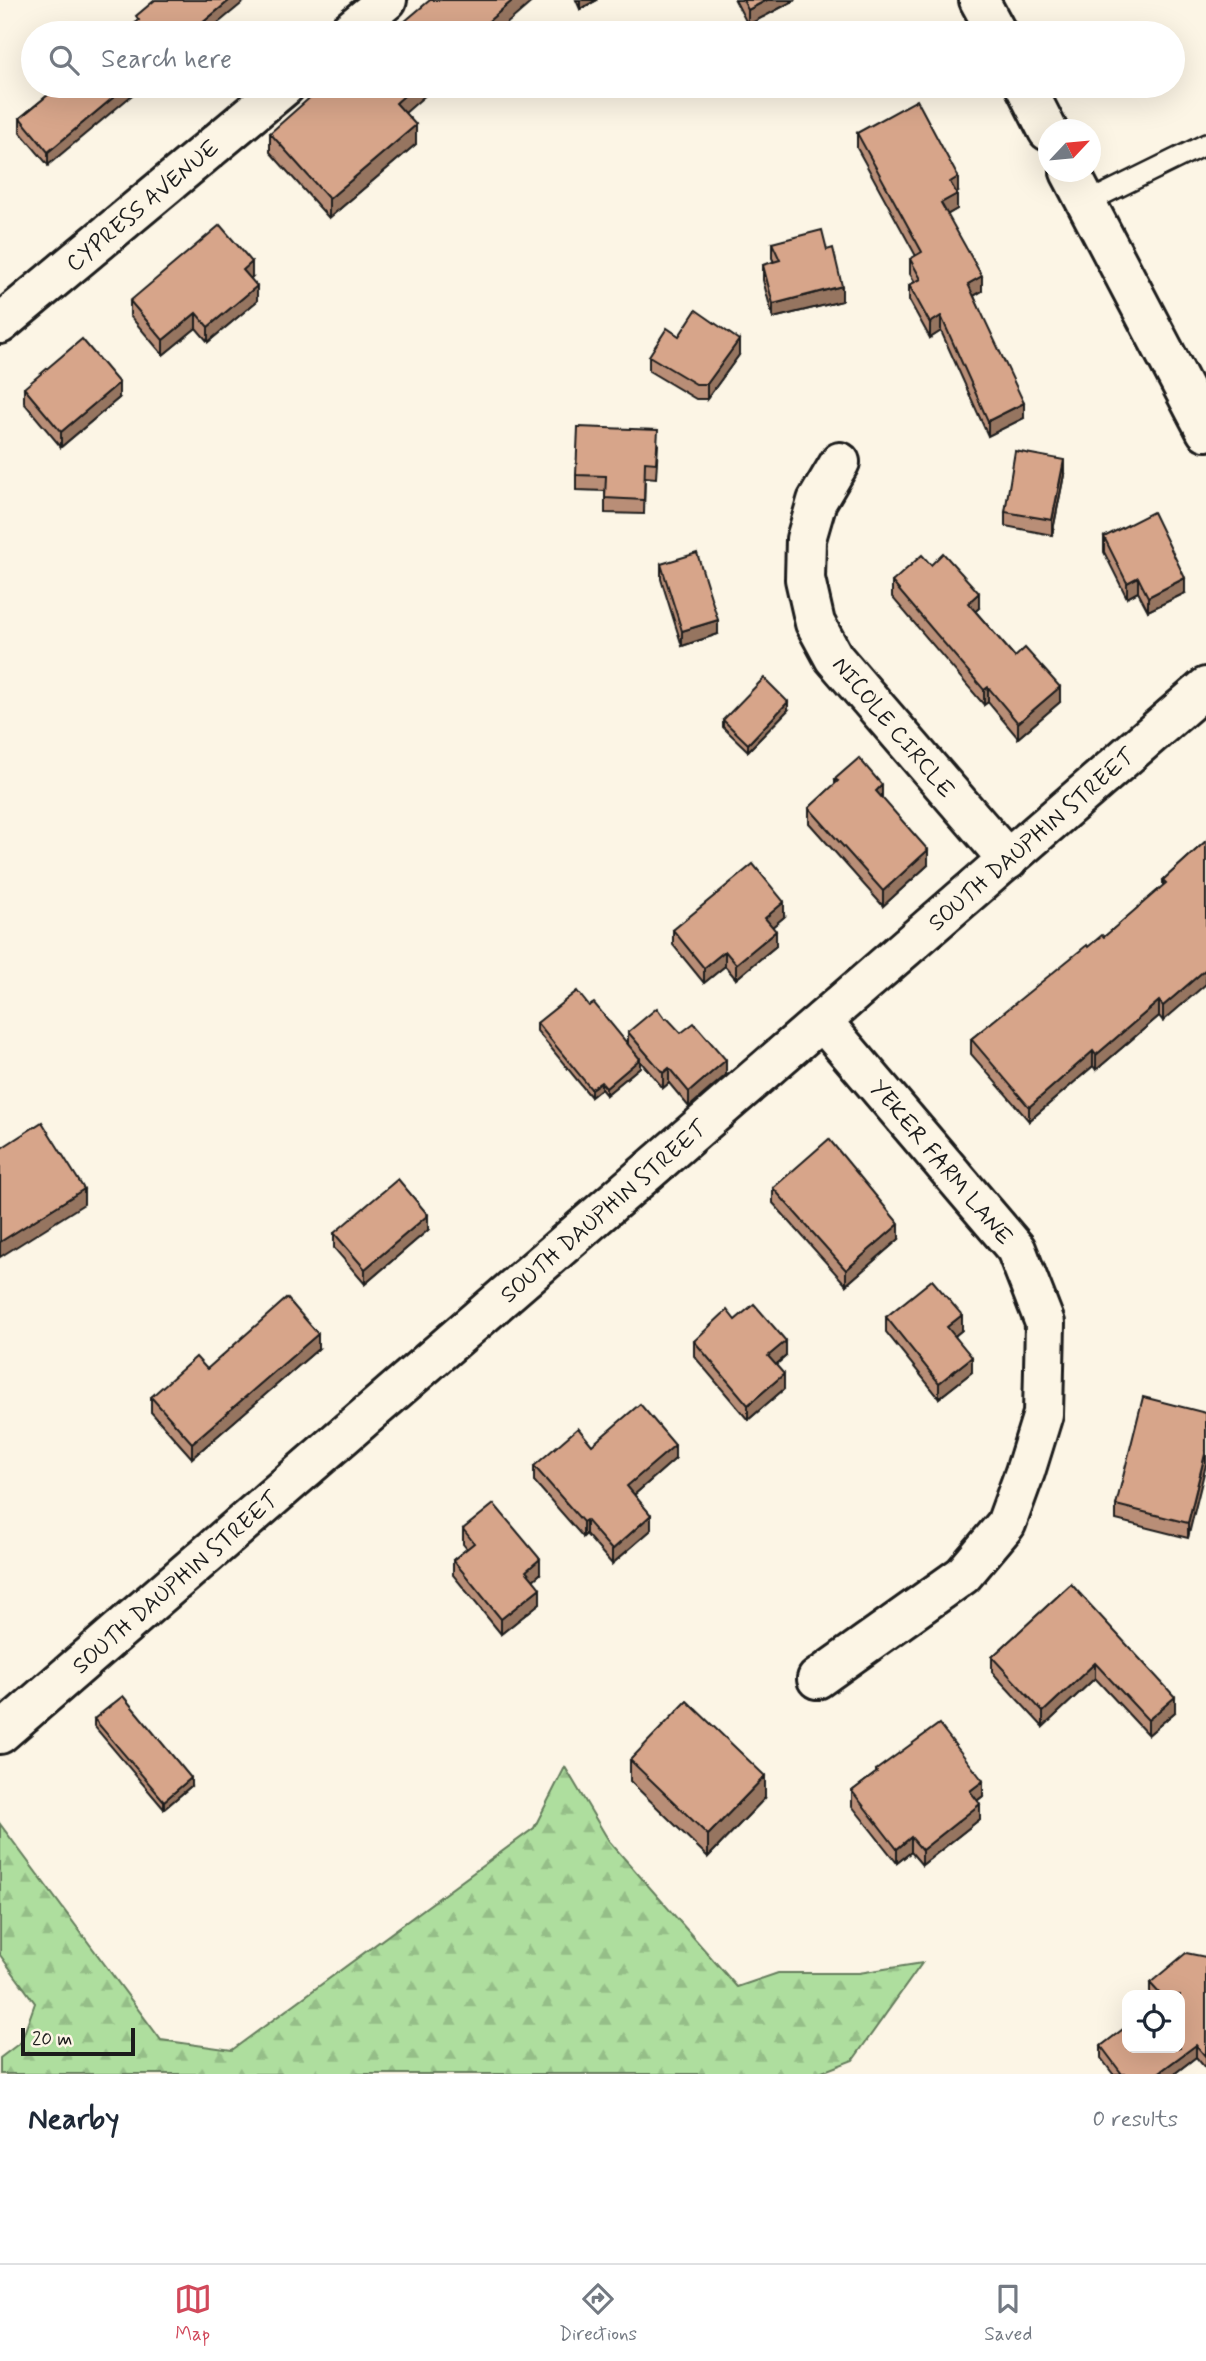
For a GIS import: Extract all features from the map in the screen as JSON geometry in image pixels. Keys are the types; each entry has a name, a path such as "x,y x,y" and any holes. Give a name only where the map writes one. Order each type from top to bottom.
{"street":[{"path":"362,21 387,0"},
{"path":"979,0 990,21"},
{"name":"CYPRESS AVENUE","path":"0,324 271,98"},
{"path":"1031,98 1042,119"},
{"path":"1078,187 1206,431"},
{"name":"NICOLE CIRCLE","path":"840,462 817,501 806,539 805,579 815,623 834,658 1008,860"},
{"name":"SOUTH DAUPHIN STREET","path":"0,1734 1206,687"},
{"name":"YEKER FARM LANE","path":"817,1679 964,1575 1006,1524 1043,1414 1045,1323 1016,1249 822,1021"}],"lane":[{"path":"1078,187 1206,144"}],"green space":[{"path":"565,1767 609,1841 737,1987 778,1973 859,1973 922,1963 853,2060 817,2074 0,2074 0,2058 21,2042 35,2003 0,1955 0,1824 161,2040 232,2050 534,1828"}],"building":[{"path":"155,0 230,0 205,21 138,21 136,16"},
{"path":"430,0 513,0 489,21 405,21"},
{"path":"743,0 767,0 748,10"},
{"path":"44,98 113,98 48,152 20,118"},
{"path":"309,98 402,98 396,103 416,125 329,199 270,133"},
{"path":"917,100 958,177 950,182 957,194 941,203 982,276 968,284 1024,403 988,421 941,316 930,323 909,285 921,279 910,259 922,252 857,133"},
{"path":"220,225 252,262 243,270 257,286 208,327 196,313 163,340 130,301"},
{"path":"822,230 827,250 833,248 842,286 773,304 763,265 780,260 772,243"},
{"path":"696,310 739,340 707,384 696,384 649,356 667,328 679,336"},
{"path":"82,339 119,383 61,432 24,388"},
{"path":"578,427 658,430 656,463 645,462 644,500 605,498 606,476 576,475"},
{"path":"1015,451 1064,460 1052,520 1005,512"},
{"path":"1153,512 1185,578 1148,597 1138,577 1127,583 1104,537"},
{"path":"697,553 718,620 682,631 661,564"},
{"path":"943,553 979,593 968,603 1015,657 1025,648 1060,687 1018,723 988,687 984,690 892,582 922,555 931,565"},
{"path":"764,678 788,702 748,744 723,720"},
{"path":"859,758 882,785 876,791 928,850 883,891 809,808 838,781 835,779"},
{"path":"1206,841 1206,969 1163,1006 1159,1001 1096,1055 1093,1051 1029,1107 971,1039 1087,945 1088,947 1102,935 1104,937 1166,883 1163,880"},
{"path":"753,864 784,902 765,918 776,931 736,964 725,951 704,968 673,930"},
{"path":"577,991 589,1006 594,1003 640,1059 606,1088 601,1082 591,1089 537,1023"},
{"path":"657,1008 681,1033 694,1023 726,1060 689,1092 669,1068 663,1073 628,1032"},
{"path":"42,1122 84,1189 0,1242 0,1149"},
{"path":"829,1139 899,1224 846,1270 773,1188"},
{"path":"398,1179 428,1215 365,1269 334,1233"},
{"path":"932,1280 962,1315 947,1327 972,1357 939,1383 886,1317"},
{"path":"287,1298 318,1334 192,1443 151,1397 196,1357 207,1369"},
{"path":"754,1304 786,1341 768,1356 784,1374 748,1405 694,1341 727,1310 735,1320"},
{"path":"1143,1397 1206,1413 1206,1450 1188,1523 1116,1505"},
{"path":"640,1404 675,1445 627,1486 651,1515 612,1550 586,1520 583,1522 534,1466 578,1428 592,1445"},
{"path":"494,1504 540,1559 526,1571 540,1588 501,1619 453,1560 474,1543 463,1529"},
{"path":"1071,1584 1175,1697 1148,1720 1095,1663 1043,1712 992,1657"},
{"path":"123,1696 191,1778 164,1801 94,1719"},
{"path":"687,1701 765,1776 708,1835 630,1760"},
{"path":"939,1724 983,1781 970,1791 980,1804 922,1850 911,1837 897,1849 852,1791"},
{"path":"1186,1953 1206,1957 1206,2057 1196,2045 1157,2074 1122,2074 1101,2046 1122,2030 1122,2053 1185,2053 1185,1990 1156,1990 1150,1983"}]}
